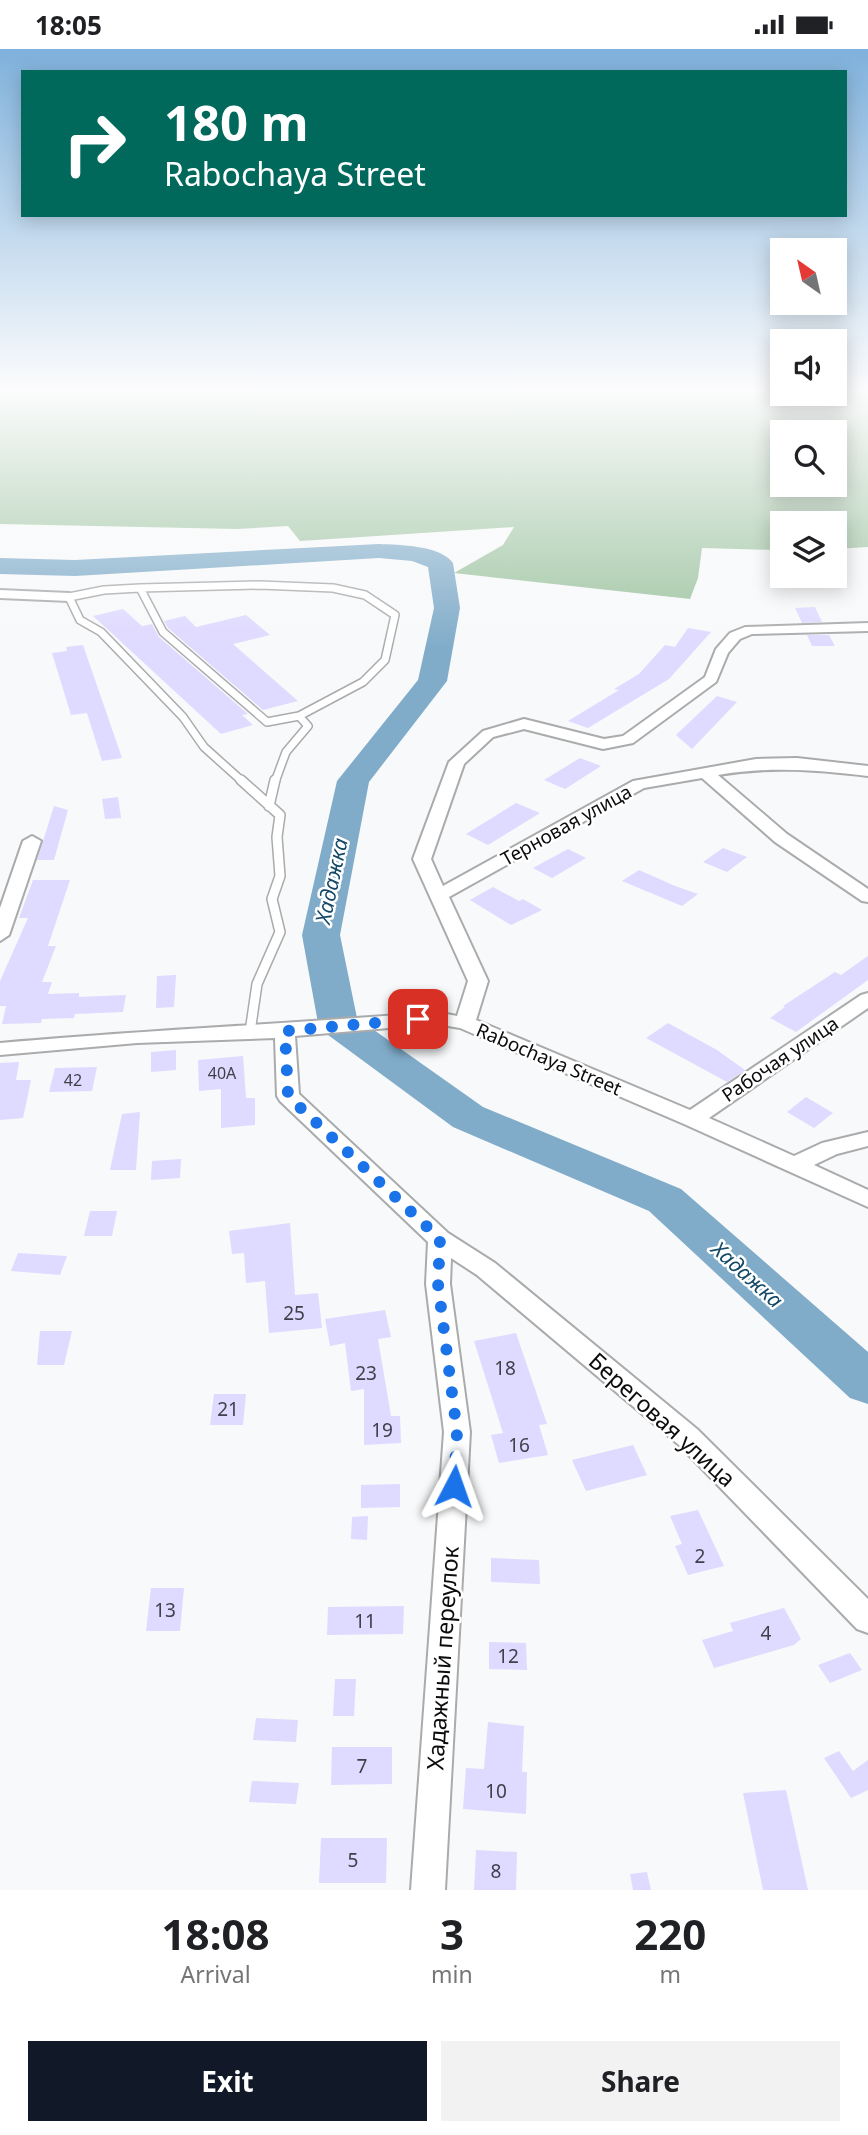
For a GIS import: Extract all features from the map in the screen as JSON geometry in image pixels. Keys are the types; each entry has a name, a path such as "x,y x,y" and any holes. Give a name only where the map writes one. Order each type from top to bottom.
{"street":[{"path":"1,595 69,597"},
{"path":"465,1023 478,981 422,859 457,762 488,734 524,724 603,744 628,740 710,679 721,652 735,636 750,630 779,627 868,627"},
{"name":"Терновая улица","path":"438,896 639,784 756,764 796,763 868,771"},
{"path":"706,773 781,838 868,897"},
{"path":"0,935 32,841"},
{"name":"Рабочая улица","path":"692,1119 868,999"},
{"name":"Rabochaya Street","path":"0,1049 137,1037 285,1031 400,1020 436,1018 465,1023 692,1119 868,1199"},
{"path":"285,1031 288,1096 440,1239"},
{"path":"793,1166 830,1148 868,1139"},
{"name":"Береговая улица","path":"440,1239 486,1269 688,1437 868,1619"},
{"name":"Хадажный переулок","path":"428,1890 457,1432 438,1284 440,1239"}],"lane":[{"path":"139,588 163,632 267,722 299,716 363,682 384,660 395,615 365,595 333,588 260,585 139,588 93,590 69,597 80,620 101,632 183,717 204,747 280,815 277,837 280,876 272,899 280,932 257,984 250,1032"},
{"path":"269,806 274,776 292,739 308,726 299,716"}],"green space":[{"path":"0,476 770,476 770,497 847,497 847,476 868,476 868,547 847,548 847,511 770,511 770,550 702,548 698,578 690,599 454,573 503,545 514,527 300,541 288,526 237,529 0,524"}],"building":[{"path":"815,607 822,622 802,623 795,608"},
{"path":"123,609 142,626 152,624 159,637 248,714 242,715 253,725 221,734 93,616"},
{"path":"246,615 270,635 233,644 298,701 263,710 168,628 164,621 185,616 196,627"},
{"path":"688,628 711,632 669,679 588,728 568,721 619,690 614,689 639,674 665,645 675,647"},
{"path":"807,635 829,635 835,646 812,646"},
{"path":"83,645 122,758 102,761 87,713 71,715 52,653 67,651 66,647"},
{"path":"717,696 737,702 692,749 676,735"},
{"path":"580,758 601,766 565,789 544,780"},
{"path":"118,797 121,818 105,819 102,799"},
{"path":"516,803 540,813 488,845 466,834"},
{"path":"54,806 68,810 54,860 37,860"},
{"path":"723,848 747,857 727,872 703,862"},
{"path":"568,849 586,858 552,878 533,868"},
{"path":"639,870 698,894 682,906 622,881"},
{"path":"33,880 70,880 48,946 56,946 42,982 52,982 48,994 79,993 79,997 126,995 123,1012 75,1014 74,1018 42,1019 41,1023 2,1024 6,1006 0,1006 0,981 28,918 19,918"},
{"path":"493,887 542,910 511,925 470,900"},
{"path":"868,956 868,980 796,1032 770,1018 785,1007 783,1006 835,972 841,975"},
{"path":"176,975 174,1007 156,1008 157,976"},
{"path":"668,1023 717,1050 745,1070 727,1082 646,1038"},
{"path":"176,1050 176,1070 151,1072 151,1052"},
{"path":"243,1056 246,1098 255,1098 255,1125 221,1128 221,1089 199,1091 198,1060"},
{"path":"19,1062 16,1080 31,1080 23,1118 0,1120 0,1063"},
{"path":"97,1067 92,1091 49,1092 55,1068"},
{"path":"806,1097 833,1113 814,1128 787,1112"},
{"path":"140,1112 136,1170 110,1170 122,1114"},
{"path":"181,1159 180,1178 151,1180 152,1161"},
{"path":"90,1211 117,1211 112,1236 84,1236"},
{"path":"290,1223 295,1295 318,1293 322,1328 269,1333 265,1281 246,1283 244,1253 232,1254 229,1231"},
{"path":"18,1253 67,1256 60,1275 11,1271"},
{"path":"385,1310 391,1337 378,1339 391,1416 400,1416 401,1443 364,1445 364,1389 351,1391 345,1343 330,1346 325,1319"},
{"path":"40,1331 72,1331 64,1365 37,1365"},
{"path":"516,1333 547,1424 539,1425 548,1455 499,1463 491,1435 503,1433 474,1341"},
{"path":"214,1394 246,1394 243,1425 210,1425"},
{"path":"633,1445 647,1475 586,1491 572,1460"},
{"path":"400,1484 400,1507 361,1508 361,1485"},
{"path":"698,1510 724,1566 688,1575 675,1546 682,1544 670,1516"},
{"path":"368,1516 367,1540 351,1539 352,1517"},
{"path":"491,1558 539,1560 540,1584 491,1582"},
{"path":"151,1588 184,1588 180,1631 146,1631"},
{"path":"404,1606 403,1634 327,1635 328,1607"},
{"path":"784,1608 801,1639 794,1645 714,1668 702,1640 733,1631 730,1623"},
{"path":"489,1642 526,1643 527,1670 489,1669"},
{"path":"850,1653 862,1670 830,1683 818,1665"},
{"path":"335,1679 356,1679 354,1716 333,1716"},
{"path":"256,1718 298,1720 296,1742 253,1740"},
{"path":"488,1722 524,1726 522,1772 527,1772 526,1814 463,1809 466,1768 484,1769"},
{"path":"332,1747 392,1747 392,1784 331,1785"},
{"path":"839,1751 853,1771 868,1760 868,1790 851,1798 824,1758"},
{"path":"252,1781 299,1783 296,1804 249,1802"},
{"path":"786,1790 808,1890 763,1890 743,1793"},
{"path":"321,1838 387,1838 386,1883 319,1883"},
{"path":"476,1850 517,1852 516,1890 474,1890"},
{"path":"647,1872 651,1890 633,1890 630,1874"}],"waterway":[{"name":"Хадажка","path":"0,566 75,568 379,551 416,554 440,563 447,608 432,681 353,781 321,935 338,1023 468,1117 665,1200 868,1383"}],"route":[{"path":"418,1019 285,1031 288,1096 440,1239 438,1284 457,1432 454,1486"}]}
